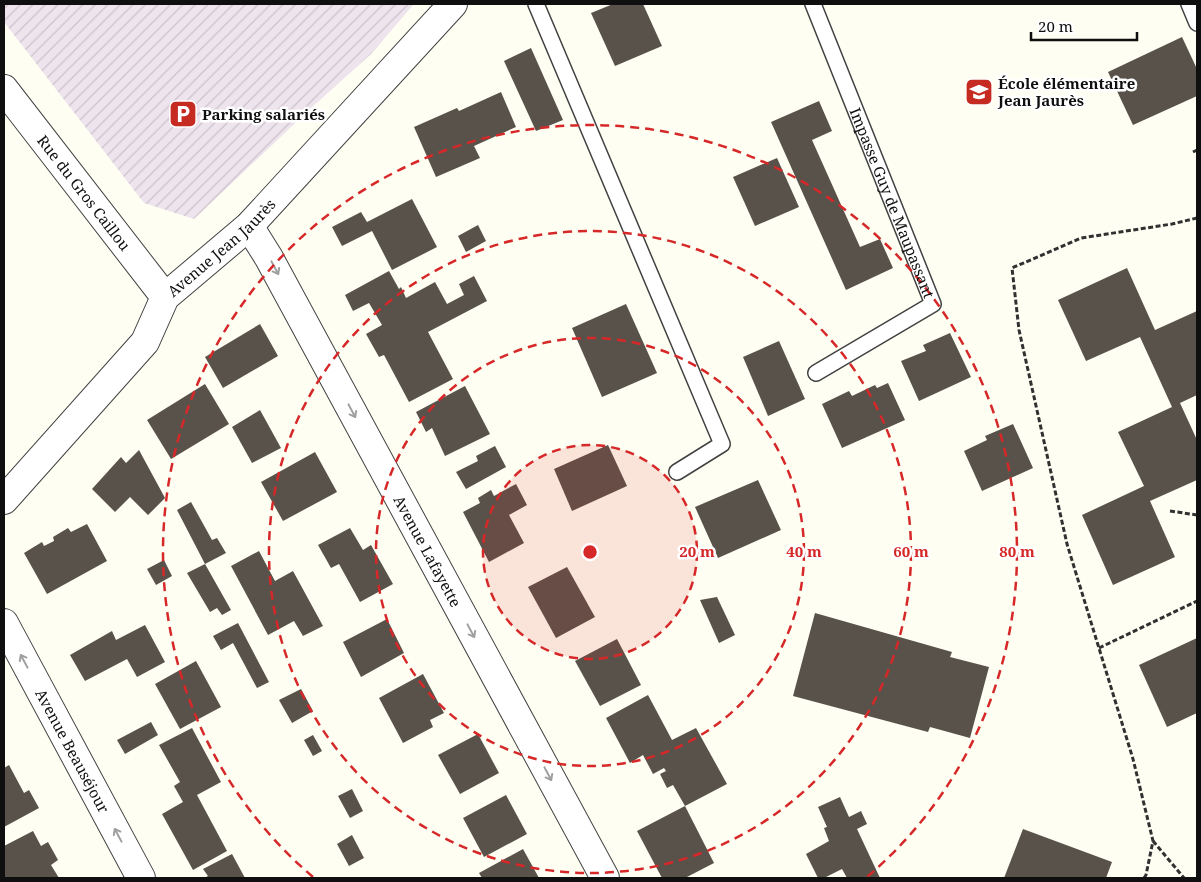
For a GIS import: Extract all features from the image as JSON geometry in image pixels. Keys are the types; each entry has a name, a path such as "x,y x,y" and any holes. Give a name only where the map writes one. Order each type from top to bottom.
{"street":[{"name":"Avenue Jean Jaurès","path":"4,500 145,342 165,297 249,226 453,4"},
{"name":"Rue du Gros Caillou","path":"4,89 165,297"},
{"name":"Avenue Lafayette","path":"249,226 274,266 604,878"},
{"name":"Avenue Beauséjour","path":"4,623 141,878"}],"lane":[{"path":"536,4 722,444 677,472"},
{"name":"Impasse Guy de Maupassant","path":"813,4 933,304 816,373"},
{"path":"1189,4 1197,24"}],"path":[{"path":"1193,152 1197,150"},
{"path":"1144,878 1153,840 1133,759 1067,544 1019,330 1012,268 1081,238 1172,224 1197,218"},
{"path":"1170,511 1197,515"},
{"path":"1098,648 1197,600"},
{"path":"1153,840 1184,878"}],"shaded area":[{"name":"Parking salariés","path":"4,4 414,4 371,54 194,219 144,203 4,22"}],"building":[{"path":"613,4 643,4 662,46 615,66 591,13"},
{"path":"1182,37 1197,69 1197,96 1133,125 1108,72"},
{"path":"531,48 563,120 536,131 504,61"},
{"path":"501,92 516,127 474,146 480,158 436,177 414,127 457,108 459,111"},
{"path":"819,101 832,131 812,140 860,247 880,239 893,268 846,290 771,122"},
{"path":"777,158 799,207 755,226 733,177"},
{"path":"412,199 437,247 392,270 372,231 342,246 332,227 361,212 367,222"},
{"path":"478,225 486,241 466,252 458,236"},
{"path":"1127,268 1155,330 1197,311 1197,395 1180,403 1197,440 1197,480 1150,501 1175,557 1113,585 1082,515 1144,486 1118,432 1172,407 1140,337 1086,361 1058,300"},
{"path":"389,271 399,289 401,287 406,298 435,282 447,304 464,295 459,284 474,276 487,301 428,332 453,379 409,402 384,355 379,357 366,334 382,325 369,303 353,311 345,295"},
{"path":"626,304 657,373 602,397 572,328"},
{"path":"260,324 278,356 223,388 205,357"},
{"path":"950,333 971,377 919,401 901,361 926,351 923,345"},
{"path":"779,341 805,399 768,416 743,357"},
{"path":"888,383 905,420 842,448 822,404 849,391 852,396 875,385 877,388"},
{"path":"205,384 229,424 171,459 147,420"},
{"path":"465,386 490,434 445,456 432,428 426,432 416,412"},
{"path":"260,410 281,448 252,463 232,427"},
{"path":"1013,424 1033,468 982,491 964,451 987,440 985,436"},
{"path":"608,445 627,486 572,511 554,469"},
{"path":"495,446 506,467 466,489 456,472 478,461 476,456"},
{"path":"139,450 165,498 148,515 130,497 115,512 92,489 121,457 126,463"},
{"path":"315,452 337,492 283,521 261,482"},
{"path":"758,480 781,530 718,558 695,507"},
{"path":"516,484 527,505 509,515 524,543 489,562 463,512 480,503 478,498 491,490 494,496"},
{"path":"191,502 212,540 217,538 226,553 205,564 177,510"},
{"path":"87,524 107,561 47,594 24,553 42,542 44,546 54,541 53,537 68,528 71,532"},
{"path":"350,528 363,550 371,545 393,584 360,602 339,564 331,568 318,545"},
{"path":"259,551 275,581 293,571 323,626 303,636 294,621 268,635 231,566"},
{"path":"164,560 172,576 156,585 147,569"},
{"path":"205,564 231,610 222,615 217,608 210,612 187,573"},
{"path":"567,567 595,617 556,638 528,587"},
{"path":"717,597 735,635 719,643 700,600"},
{"path":"815,613 952,652 950,657 989,667 970,738 930,727 928,732 793,696"},
{"path":"387,619 404,653 361,677 343,642"},
{"path":"238,623 269,682 257,688 233,643 221,650 213,636"},
{"path":"145,625 165,662 137,677 127,659 85,681 70,655 112,631 116,640"},
{"path":"1197,638 1197,713 1167,727 1139,665"},
{"path":"617,639 641,685 600,706 575,661"},
{"path":"196,661 221,707 180,729 155,684"},
{"path":"423,674 444,713 430,720 433,727 403,743 379,698"},
{"path":"301,689 313,711 292,723 279,700"},
{"path":"648,695 672,740 696,728 727,784 685,806 673,785 667,788 660,774 666,771 664,768 653,774 643,755 630,763 606,718"},
{"path":"151,722 158,735 125,754 117,740"},
{"path":"192,728 221,782 197,795 227,851 193,870 162,814 183,802 174,786 180,782 159,745"},
{"path":"478,734 499,773 460,794 438,755"},
{"path":"313,735 322,751 313,756 304,740"},
{"path":"9,765 24,793 29,790 39,808 4,827 4,768"},
{"path":"352,789 363,811 350,818 338,796"},
{"path":"506,795 527,834 484,857 463,818"},
{"path":"840,797 849,817 861,811 867,824 857,829 880,878 847,878 842,869 824,878 818,878 806,854 829,841 824,828 827,827 818,807"},
{"path":"685,806 714,863 685,878 662,878 637,831"},
{"path":"1023,829 1112,862 1106,878 1004,878"},
{"path":"33,831 41,846 48,842 58,860 51,865 59,878 4,878 4,846"},
{"path":"352,835 364,858 349,866 337,844"},
{"path":"523,849 539,878 482,878 479,873"},
{"path":"232,854 245,878 204,878 208,876 203,869"}],"place":[{"name":"École élémentaire Jean Jaurès","path":"979,92"},
{"name":"Parking salariés","path":"183,114"}]}
